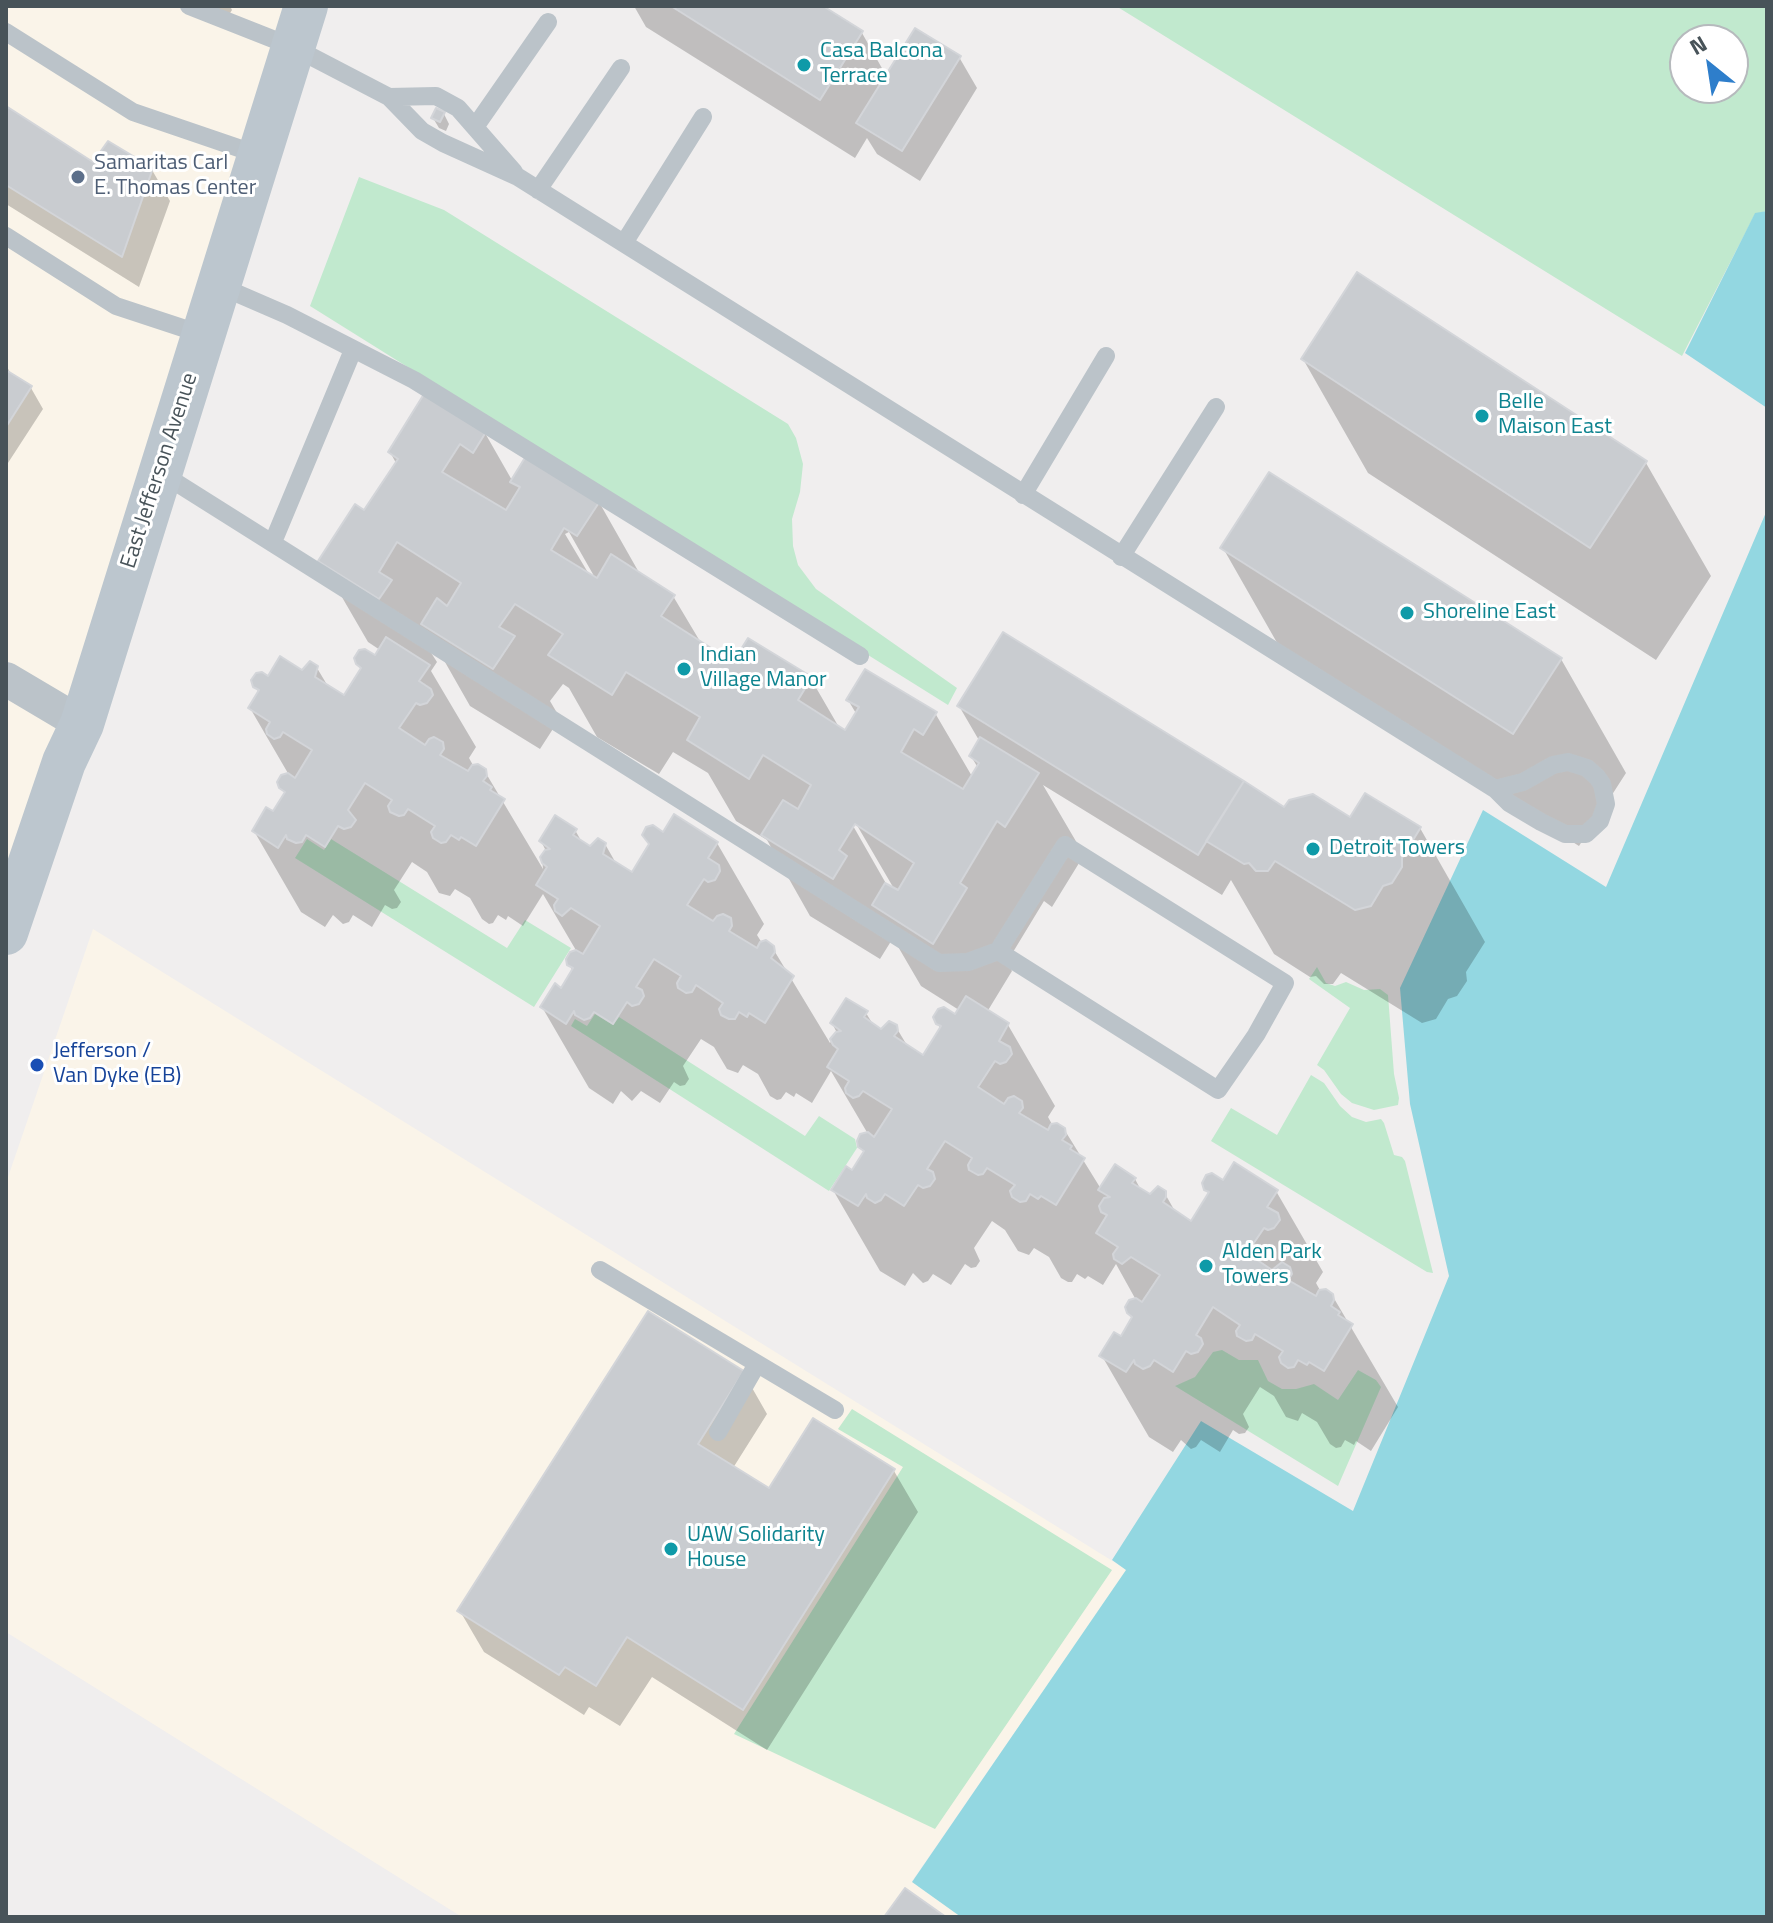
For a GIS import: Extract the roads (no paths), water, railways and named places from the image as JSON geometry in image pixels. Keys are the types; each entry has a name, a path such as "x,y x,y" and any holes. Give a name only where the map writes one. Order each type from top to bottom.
{"main road":[{"name":"East Jefferson Avenue","path":"16,889 64,762 82,724 306,6"}],"street":[{"path":"6,679 82,724"}],"lane":[{"path":"189,6 293,47 389,97 422,131 518,177 1495,789 1509,803 1565,834 1586,834 1600,821 1606,804 1602,784 1597,777 1587,768 1568,762 1553,765 1523,782 1495,789"},
{"path":"475,127 548,22"},
{"path":"6,32 133,112 259,155"},
{"path":"538,190 621,68"},
{"path":"389,97 436,96 458,108 518,177"},
{"path":"624,243 703,117"},
{"path":"6,236 116,306 204,335"},
{"path":"219,285 287,315 414,380 860,656"},
{"path":"273,542 353,350"},
{"path":"1023,495 1106,356"},
{"path":"1121,557 1216,407"},
{"path":"161,473 939,963 968,962 998,951 1065,845 1285,983 1256,1035 1218,1090 998,951"},
{"path":"600,1270 835,1410"},
{"path":"718,1432 757,1364"}],"water":[{"path":"1767,211 1767,408 1685,353 1755,213"},
{"path":"1767,510 1767,1917 961,1917 912,1882 1126,1570 1112,1560 1201,1421 1353,1511 1449,1276 1410,1104 1400,988 1483,810 1606,887"}],"place":[{"name":"Casa Balcona Terrace","path":"804,65"},
{"name":"Samaritas Carl E. Thomas Center","path":"78,177"},
{"name":"Belle Maison East","path":"1482,416"},
{"name":"Shoreline East","path":"1407,613"},
{"name":"Indian Village Manor","path":"684,669"},
{"name":"Detroit Towers","path":"1313,849"},
{"name":"Jefferson / Van Dyke (EB)","path":"37,1065"},
{"name":"Alden Park Towers","path":"1206,1266"},
{"name":"UAW Solidarity House","path":"671,1549"}]}
